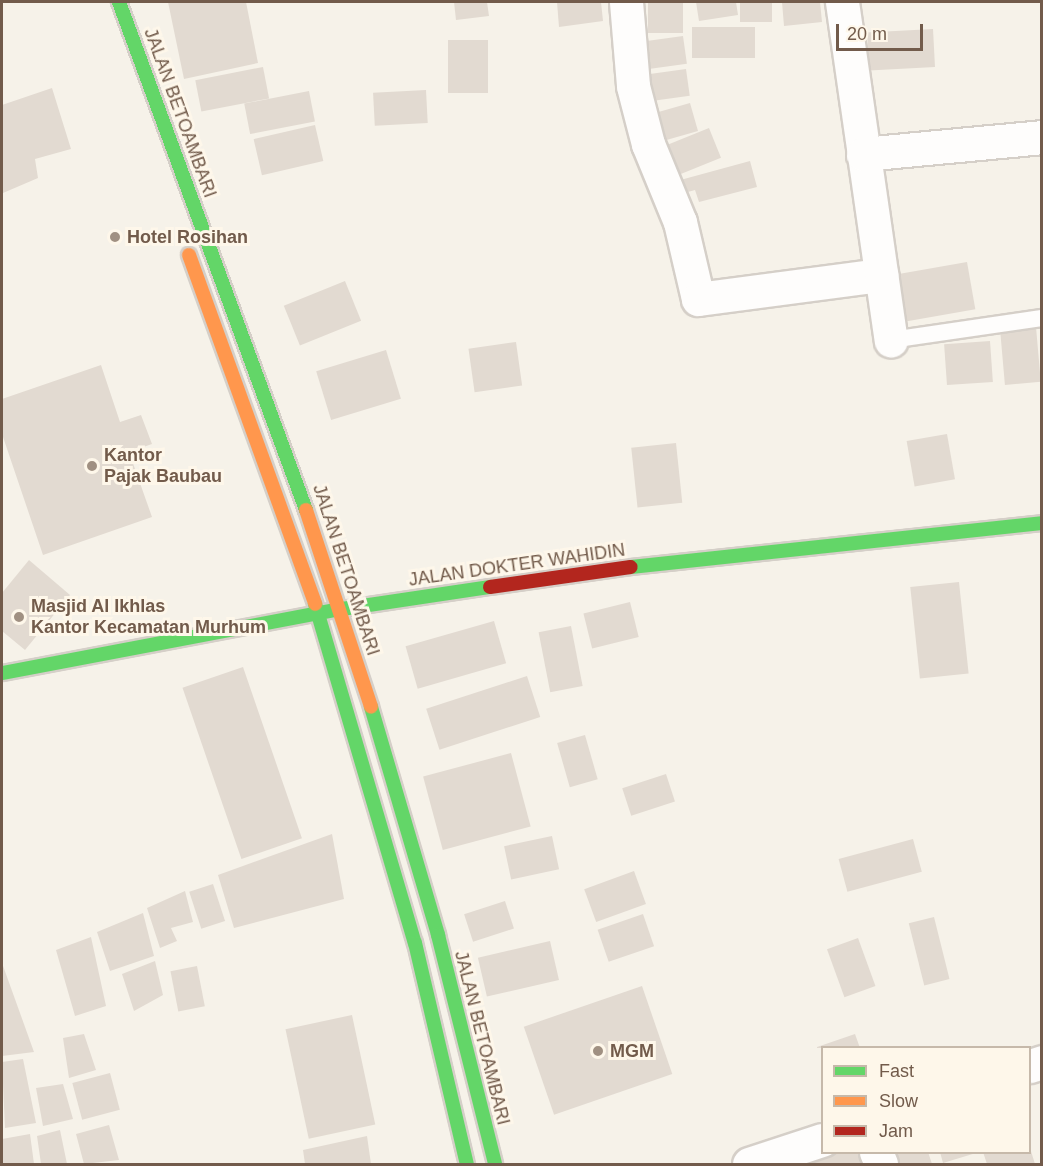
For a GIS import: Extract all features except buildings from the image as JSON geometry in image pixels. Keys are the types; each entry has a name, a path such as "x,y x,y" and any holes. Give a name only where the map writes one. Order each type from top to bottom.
{"main road":[{"name":"JALAN BETOAMBARI","path":"123,2 342,609 438,935 495,1164"},
{"path":"183,238 319,615 415,943 467,1164"},
{"name":"JALAN DOKTER WAHIDIN","path":"2,673 342,609 706,556 1041,524"}],"street":[{"path":"626,2 633,86 648,144 680,222 698,299 881,274"},
{"path":"842,2 891,340"},
{"path":"863,154 1041,137"},
{"path":"749,1164 821,1140"}],"lane":[{"path":"891,340 1041,318"}],"traffic: fast":[{"path":"119,2 306,510"},
{"path":"631,567 1042,523"},
{"path":"2,673 342,609 490,587"},
{"path":"315,604 415,943 467,1164"},
{"path":"371,707 438,935 495,1164"}],"traffic: slow":[{"path":"189,255 315,604"},
{"path":"306,510 371,707"}],"traffic: jam":[{"path":"490,587 631,567"}],"place":[{"name":"Hotel Rosihan","path":"115,237"},
{"name":"Kantor Pajak Baubau","path":"92,466"},
{"name":"Masjid Al Ikhlas Kantor Kecamatan Murhum","path":"19,617"},
{"name":"MGM","path":"598,1051"}]}
